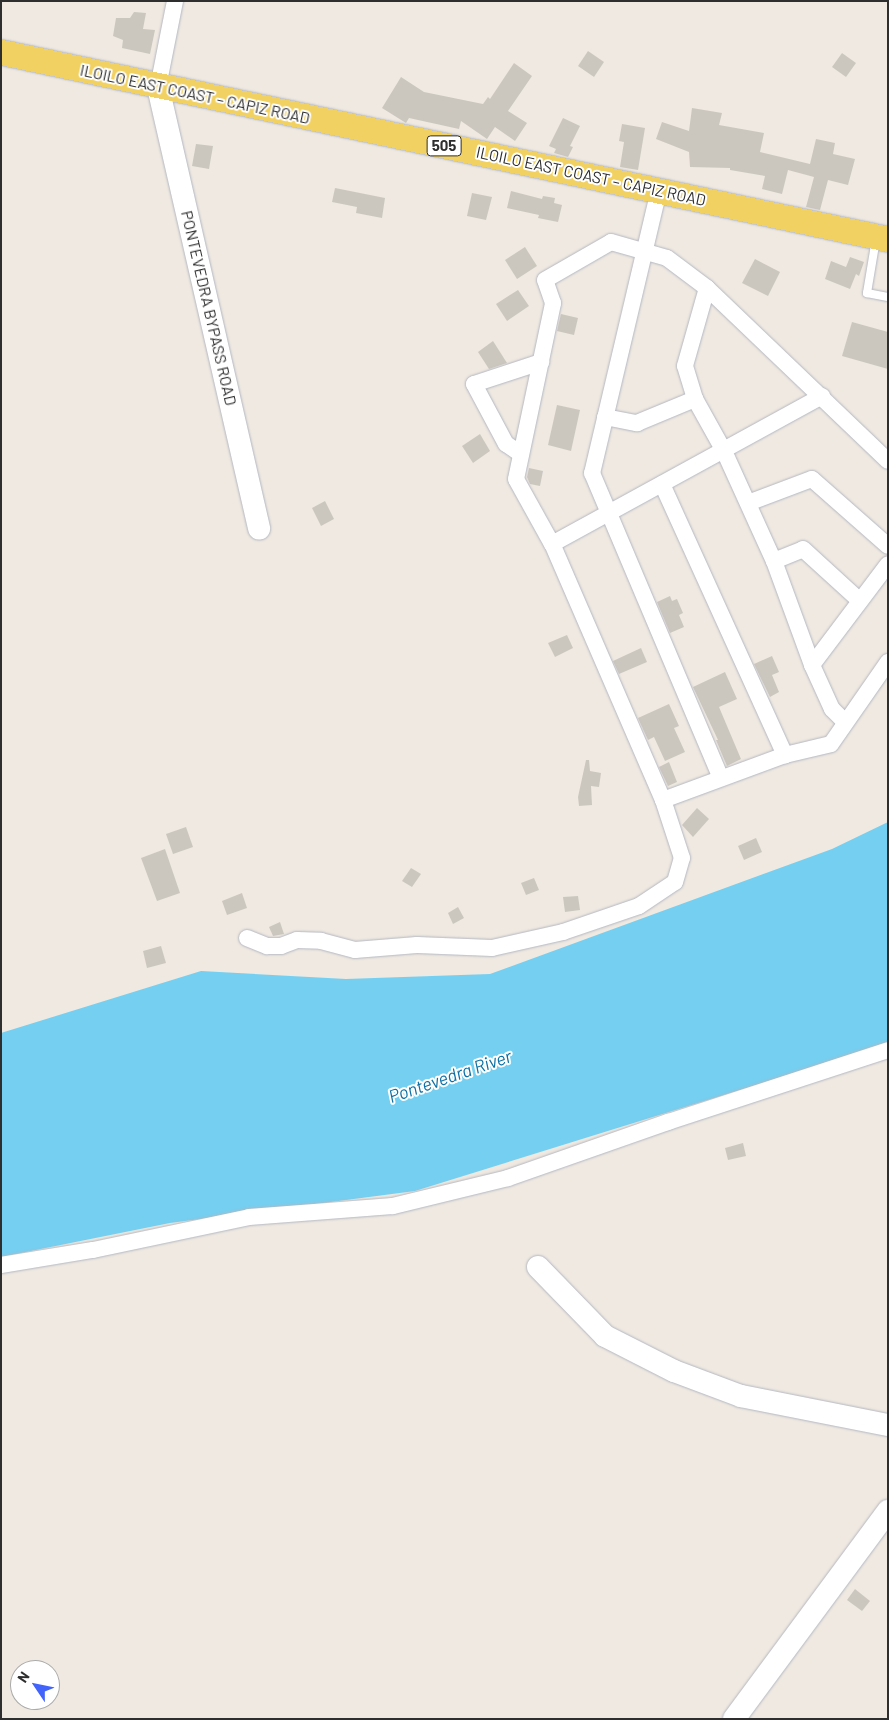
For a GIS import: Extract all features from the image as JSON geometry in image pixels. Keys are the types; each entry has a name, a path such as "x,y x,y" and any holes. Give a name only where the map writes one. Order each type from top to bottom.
{"main road":[{"name":"ILOILO EAST COAST – CAPIZ ROAD","path":"1,52 158,87 882,238"},
{"name":"PONTEVEDRA BYPASS ROAD","path":"158,87 260,529"},
{"path":"538,1267 605,1336 674,1372 741,1396 888,1425"},
{"path":"734,1719 888,1511"}],"street":[{"path":"158,87 175,1"},
{"path":"659,190 592,473 721,778"},
{"path":"247,938 267,946 281,946 297,940 321,941 355,950 417,945 492,948 563,932 639,906 676,882 682,858 663,800 552,544 516,479 553,303 545,280 611,242 667,258 707,288 888,461"},
{"path":"707,288 685,366 695,398 724,451 774,562 812,665 832,709 844,721"},
{"path":"520,454 506,444 474,384 541,362"},
{"path":"552,544 822,396"},
{"path":"605,417 637,423 695,398"},
{"path":"748,504 812,479 888,546"},
{"path":"662,484 785,755"},
{"path":"774,562 803,549 860,601"},
{"path":"812,665 888,564"},
{"path":"663,800 785,755 831,744 844,721 888,662"},
{"path":"1,1265 93,1250 249,1217 403,1204 508,1178 668,1122 888,1050"}],"lane":[{"path":"882,238 867,293 888,297"}],"water":[{"name":"Pontevedra River","path":"888,822 888,1044 415,1191 170,1223 1,1257 1,1033 201,971 346,979 490,974 832,849"}],"building":[{"path":"134,12 146,13 143,29 155,30 150,54 122,48 123,40 113,36 116,18 130,18"},
{"path":"588,51 604,62 594,77 578,66"},
{"path":"842,53 856,63 846,77 832,67"},
{"path":"514,63 532,76 508,111 527,123 515,141 495,127 487,139 461,121 459,129 409,118 406,123 382,108 401,77 424,92 483,104 488,97 490,99"},
{"path":"692,108 722,113 719,125 764,133 760,152 810,164 816,139 835,143 833,154 855,159 848,185 828,180 820,210 806,207 814,177 788,170 782,194 762,189 765,176 730,170 730,168 690,167 689,152 656,139 662,122 689,131"},
{"path":"563,118 580,126 570,146 573,147 568,157 554,153 556,149 549,146"},
{"path":"622,124 645,128 638,170 620,167 624,142 619,141"},
{"path":"196,144 213,146 209,169 192,166"},
{"path":"335,188 385,198 382,218 356,213 357,207 332,202"},
{"path":"511,191 542,199 543,196 555,198 554,203 562,205 558,222 538,218 539,215 507,208"},
{"path":"472,193 492,197 486,220 467,216"},
{"path":"525,247 537,266 517,279 505,260"},
{"path":"850,257 864,262 859,276 856,274 850,289 825,279 831,261 846,267"},
{"path":"755,259 780,272 768,296 742,283"},
{"path":"518,290 529,306 507,321 496,304"},
{"path":"561,314 578,318 574,335 557,331"},
{"path":"852,322 888,332 888,369 842,356"},
{"path":"493,341 507,363 489,369 478,352"},
{"path":"557,405 580,410 571,451 548,445"},
{"path":"480,434 490,451 473,463 462,446"},
{"path":"529,468 543,471 540,486 530,484 527,477"},
{"path":"325,501 334,519 321,526 312,508"},
{"path":"670,596 672,601 677,599 683,613 679,615 684,627 670,633 657,602"},
{"path":"567,635 573,648 555,657 548,643"},
{"path":"641,648 647,662 619,674 613,661"},
{"path":"772,656 779,672 772,675 779,692 770,697 754,664"},
{"path":"725,672 737,699 719,707 741,759 727,766 716,740 718,740 693,687"},
{"path":"669,704 679,726 674,728 685,752 665,761 654,737 648,740 638,718"},
{"path":"586,760 589,760 590,771 601,773 599,787 591,786 592,805 579,806 578,797"},
{"path":"669,762 677,782 668,786 659,767"},
{"path":"697,808 709,819 693,837 682,825"},
{"path":"186,827 193,847 173,854 166,834"},
{"path":"756,838 762,852 744,860 738,846"},
{"path":"165,849 180,893 157,901 141,858"},
{"path":"411,868 421,874 412,887 402,881"},
{"path":"534,878 539,890 526,895 521,883"},
{"path":"242,893 247,908 227,915 222,901"},
{"path":"578,896 580,910 565,912 563,897"},
{"path":"458,907 464,918 453,924 448,913"},
{"path":"280,922 284,934 273,936 269,927"},
{"path":"161,946 166,963 147,968 143,951"},
{"path":"743,1143 746,1156 728,1160 725,1148"},
{"path":"855,1589 870,1601 862,1611 847,1600"}]}
